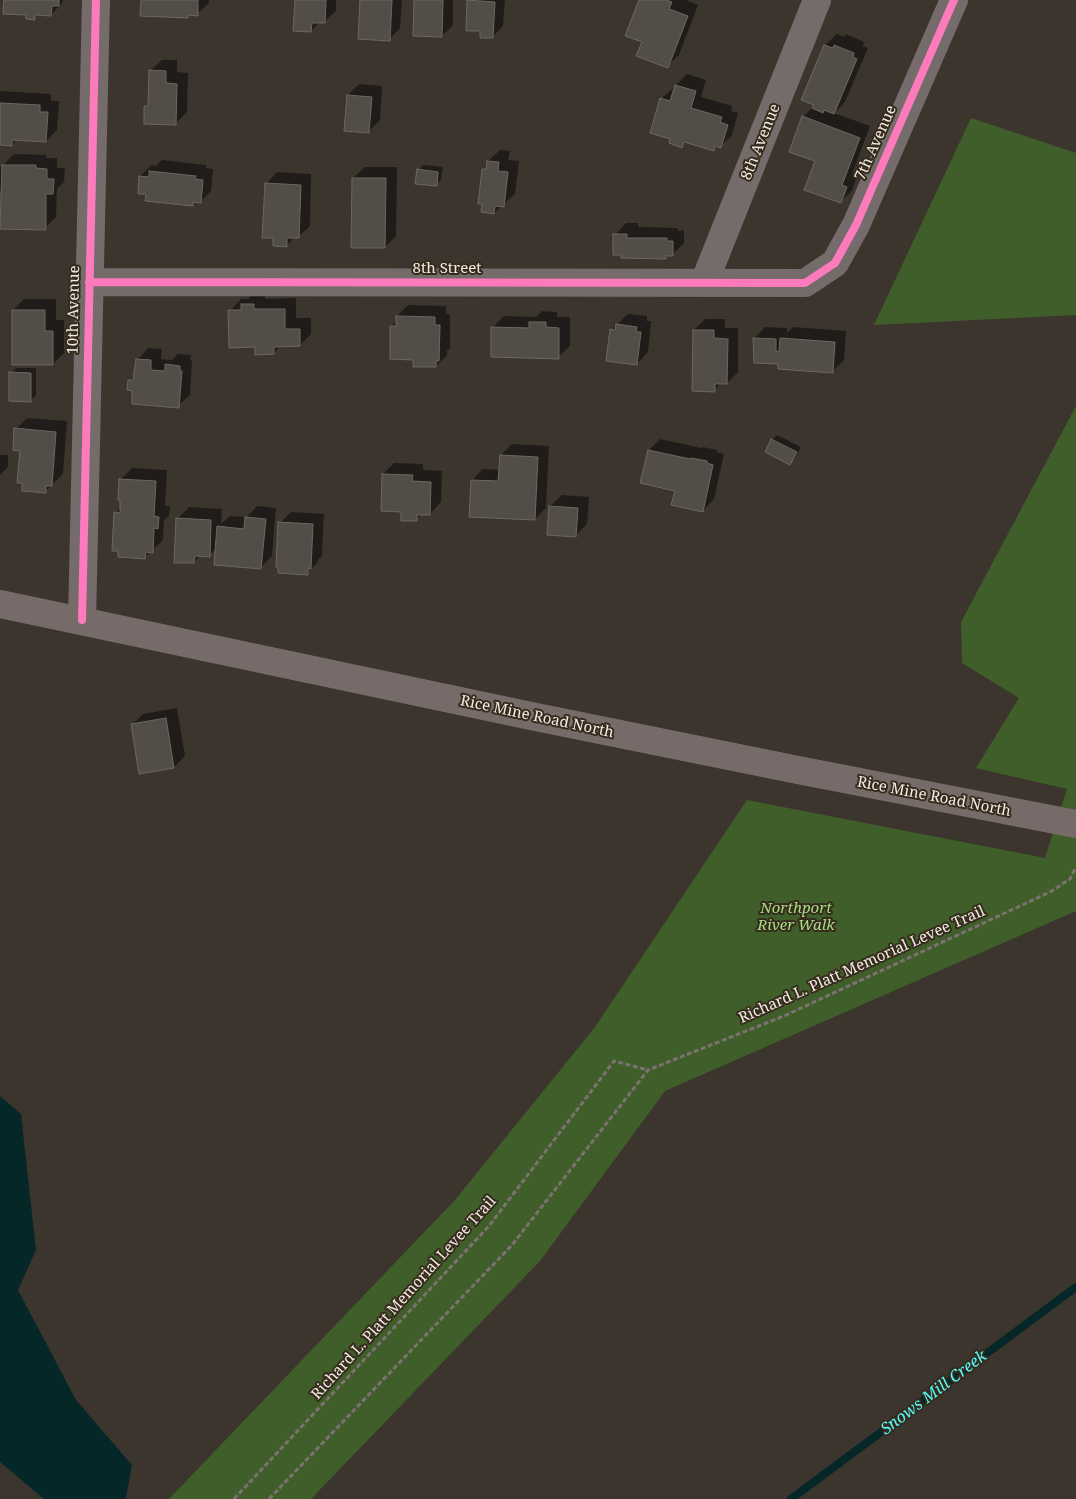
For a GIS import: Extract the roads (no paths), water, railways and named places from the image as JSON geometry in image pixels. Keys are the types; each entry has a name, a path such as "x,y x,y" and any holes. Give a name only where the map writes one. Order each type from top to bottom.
{"main road":[{"name":"Rice Mine Road North","path":"0,604 531,716 1076,824"}],"street":[{"name":"10th Avenue","path":"82,620 96,0"},
{"name":"8th Avenue","path":"704,283 817,0"},
{"name":"7th Avenue","path":"805,283 834,263 856,225 954,0"},
{"name":"8th Street","path":"89,282 805,283"}],"water":[{"path":"0,1096 21,1114 36,1250 18,1290 76,1400 132,1465 126,1498 123,1499 44,1499 0,1462"}],"waterway":[{"name":"Snows Mill Creek","path":"791,1499 1076,1287"}],"park label":[{"name":"Northport River Walk","path":"796,918"}]}
